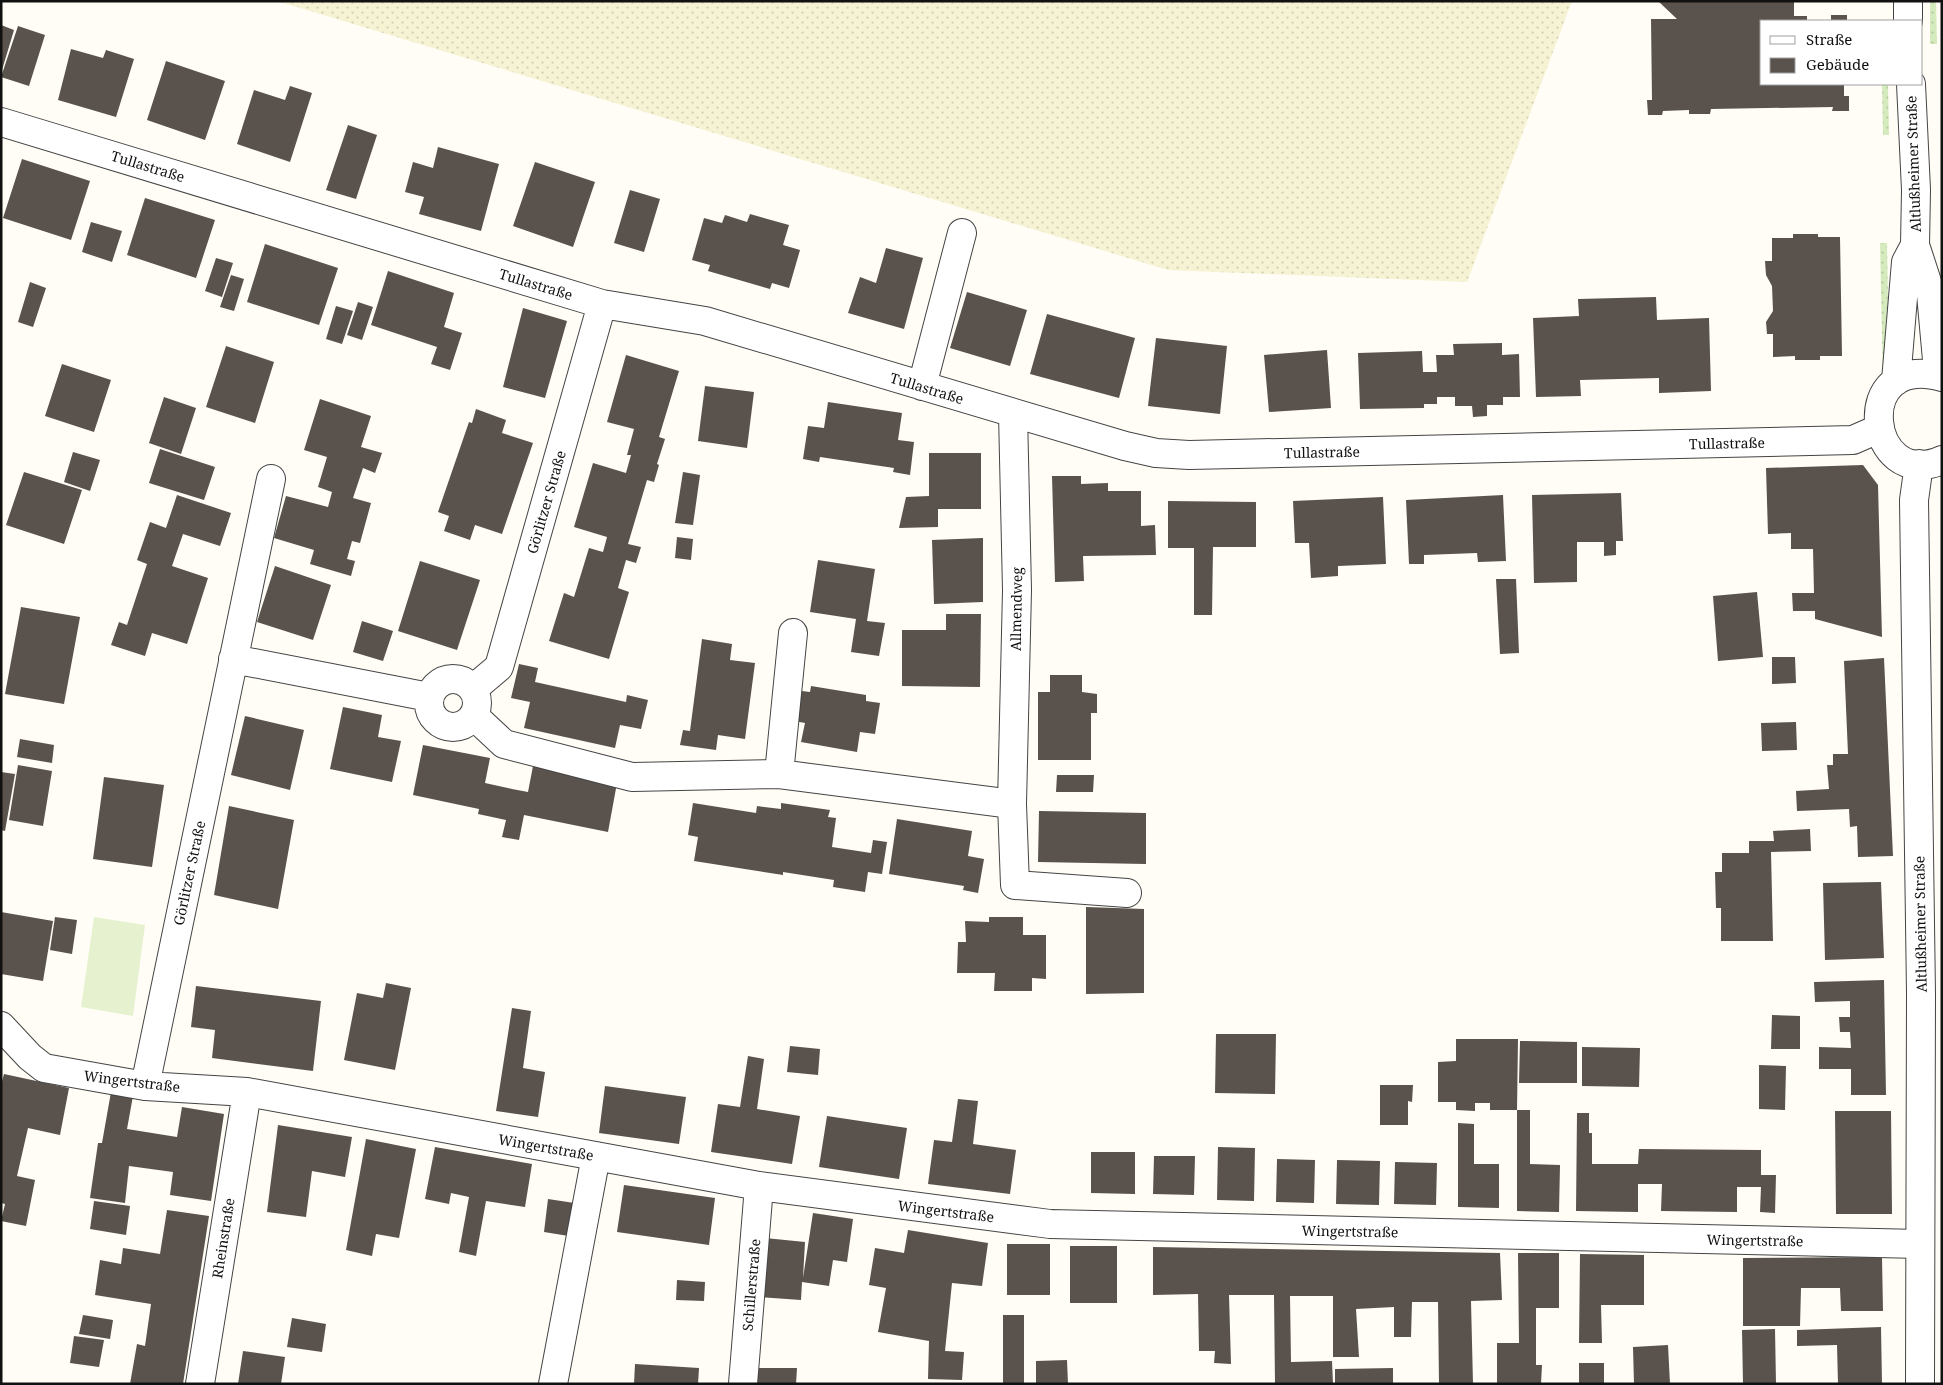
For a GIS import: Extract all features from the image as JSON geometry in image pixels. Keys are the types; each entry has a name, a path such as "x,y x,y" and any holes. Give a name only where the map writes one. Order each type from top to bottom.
{"street":[{"path":"1908,1 1908,20"},
{"name":"Altlußheimer Straße","path":"1910,85 1916,190 1914,245 1931,294 1937,360 1942,376"},
{"name":"Tullastraße","path":"1,122 602,304 705,321 1013,414 1156,453 1189,455 1853,440 1878,429"},
{"path":"922,386 962,233"},
{"name":"Altlußheimer Straße","path":"1914,245 1906,262 1896,381 1911,374 1927,372 1942,376"},
{"name":"Görlitzer Straße","path":"472,689 498,668 602,304"},
{"path":"1878,429 1877,415 1880,402 1887,390 1896,381"},
{"name":"Allmendweg","path":"1013,414 1017,590 1012,804 1015,885 1127,892"},
{"name":"Altlußheimer Straße","path":"1878,429 1884,442 1893,453 1905,461 1930,462 1914,500 1921,993 1920,1244 1927,1376"},
{"name":"Görlitzer Straße","path":"145,1086 270,479"},
{"path":"779,774 793,633"},
{"path":"233,659 429,697"},
{"path":"448,679 462,680 472,689 477,702 474,716 464,725 450,727 437,722 429,711 429,697 436,685 448,679"},
{"path":"474,716 504,744 632,777 779,774 1012,804"},
{"name":"Wingertstraße","path":"1,1026 30,1057 44,1068 145,1086 247,1092 759,1186 1050,1224 1920,1244"},
{"name":"Rheinstraße","path":"200,1384 247,1092"},
{"path":"553,1384 596,1156"},
{"name":"Schillerstraße","path":"743,1384 759,1186"}],"shaded area":[{"path":"277,1 1572,1 1467,282 1168,270"}],"green space":[{"path":"1930,1 1936,1 1937,44 1930,44"},
{"path":"1882,85 1888,85 1889,135 1883,135"},
{"path":"1880,243 1887,243 1889,366 1883,384"},
{"path":"94,917 145,925 133,1016 81,1007"}],"building":[{"path":"1658,1 1794,1 1794,16 1807,16 1807,20 1760,20 1760,85 1844,85 1844,96 1849,96 1849,111 1832,111 1833,107 1711,109 1710,114 1689,114 1689,110 1663,111 1662,115 1648,115 1647,100 1652,100 1651,19 1677,19"},
{"path":"1831,15 1847,15 1847,20 1831,20"},
{"path":"1,25 14,30 2,70 1,69"},
{"path":"18,26 45,35 29,86 1,77"},
{"path":"71,49 103,58 106,50 134,59 116,117 58,100"},
{"path":"166,61 225,81 205,140 147,120"},
{"path":"290,86 312,93 290,162 237,144 254,90 285,100"},
{"path":"348,125 377,135 356,199 326,190"},
{"path":"438,147 499,164 481,231 419,214 424,197 405,192 413,162 433,168"},
{"path":"22,159 90,181 71,240 3,218"},
{"path":"535,162 595,182 573,247 513,226"},
{"path":"630,190 660,199 644,252 614,243"},
{"path":"145,198 215,220 196,278 127,255"},
{"path":"750,214 789,225 783,245 800,250 789,288 772,283 770,289 708,271 710,265 692,260 704,218 722,223 725,215 747,222"},
{"path":"91,222 122,231 112,262 82,252"},
{"path":"1793,234 1818,234 1818,237 1840,237 1842,356 1820,356 1820,360 1795,360 1795,356 1773,357 1773,334 1767,334 1766,322 1773,311 1772,286 1766,275 1765,261 1772,261 1772,238 1793,238"},
{"path":"265,244 338,268 319,325 247,302"},
{"path":"886,248 923,258 904,329 848,313 860,277 876,283"},
{"path":"216,258 233,263 222,297 205,291"},
{"path":"388,271 454,293 444,327 462,333 450,370 431,364 437,347 371,325"},
{"path":"231,275 244,279 234,311 220,307"},
{"path":"30,282 46,288 33,327 18,322"},
{"path":"967,292 1027,310 1010,366 950,348"},
{"path":"1656,297 1657,320 1709,318 1711,391 1659,393 1659,378 1580,380 1581,396 1536,397 1533,318 1579,316 1578,299"},
{"path":"358,302 373,307 362,340 347,335"},
{"path":"336,306 353,311 342,344 326,339"},
{"path":"523,308 567,321 545,398 503,387"},
{"path":"1047,314 1135,338 1119,398 1030,374"},
{"path":"1156,338 1227,346 1220,414 1148,406"},
{"path":"1502,343 1502,355 1519,354 1520,397 1503,397 1503,405 1487,405 1487,416 1473,417 1472,406 1455,406 1455,397 1437,397 1437,404 1424,404 1424,408 1360,409 1358,353 1422,351 1423,372 1437,372 1436,355 1454,355 1453,344"},
{"path":"226,346 274,362 255,423 206,407"},
{"path":"1327,350 1331,408 1269,412 1264,355"},
{"path":"626,355 679,371 659,437 665,439 657,464 659,465 654,482 647,480 628,544 641,547 636,563 626,560 618,588 629,592 609,659 549,641 564,593 574,597 589,548 603,552 607,537 574,527 593,463 626,473 631,455 627,455 634,429 607,422"},
{"path":"62,364 111,380 94,432 45,416"},
{"path":"705,386 754,392 747,448 698,441"},
{"path":"164,397 196,408 181,454 149,443"},
{"path":"320,399 371,416 361,447 382,453 375,473 363,468 353,498 371,503 360,543 352,541 347,559 355,561 351,576 310,564 314,550 274,538 286,496 328,507 332,492 318,487 327,457 304,450"},
{"path":"828,402 902,413 898,440 914,442 910,475 893,472 894,468 820,457 819,462 803,459 808,426 824,428"},
{"path":"476,409 506,420 502,433 533,443 502,534 475,525 470,540 444,531 449,516 438,512 469,422 472,423"},
{"path":"160,449 215,467 204,500 149,483"},
{"path":"73,452 100,460 90,491 64,482"},
{"path":"929,453 981,453 981,509 938,509 938,527 899,528 906,497 929,496"},
{"path":"1863,465 1878,485 1882,637 1815,619 1815,611 1793,611 1792,593 1814,593 1813,549 1791,549 1791,533 1768,534 1766,468"},
{"path":"24,472 82,490 64,544 6,525"},
{"path":"683,472 700,475 693,525 675,523"},
{"path":"1052,476 1081,476 1081,484 1108,483 1108,491 1141,491 1141,526 1155,525 1156,555 1083,556 1084,581 1055,582"},
{"path":"1621,493 1623,541 1616,541 1616,555 1604,556 1604,542 1577,542 1577,582 1534,583 1532,495"},
{"path":"177,495 231,513 220,546 183,534 172,566 208,578 187,644 152,633 145,656 111,645 119,622 127,625 147,564 137,560 150,522 166,528"},
{"path":"1503,495 1506,561 1478,562 1477,553 1424,555 1424,564 1409,564 1406,500"},
{"path":"1383,497 1386,564 1338,566 1338,576 1311,578 1309,543 1295,543 1293,501"},
{"path":"1168,501 1256,502 1256,547 1213,547 1212,615 1194,615 1194,548 1168,548"},
{"path":"677,537 693,539 691,560 675,558"},
{"path":"983,538 983,602 934,604 932,540"},
{"path":"818,560 875,569 867,621 885,623 879,656 851,652 856,619 810,612"},
{"path":"420,561 480,580 457,650 398,631"},
{"path":"275,566 331,585 313,640 257,622"},
{"path":"1496,579 1516,579 1519,653 1500,654"},
{"path":"1757,592 1763,657 1718,661 1713,596"},
{"path":"21,607 80,617 64,704 5,694"},
{"path":"946,614 981,614 980,687 902,686 902,630 946,630"},
{"path":"362,621 393,631 383,661 353,652"},
{"path":"702,639 732,644 730,660 755,663 745,739 718,735 716,750 680,745 683,730 690,731"},
{"path":"1772,657 1795,657 1796,683 1772,684"},
{"path":"1884,658 1893,856 1858,857 1857,826 1850,827 1849,809 1797,811 1796,791 1829,789 1827,765 1833,765 1833,754 1848,754 1844,661"},
{"path":"519,664 538,668 535,682 626,702 627,695 648,700 641,729 620,725 615,748 524,728 530,702 511,698"},
{"path":"1050,675 1082,675 1082,692 1097,694 1097,713 1091,713 1091,760 1038,760 1038,692 1050,692"},
{"path":"811,686 866,695 866,701 880,703 875,734 860,732 857,752 801,742 805,723 789,720 794,690 810,692"},
{"path":"343,707 382,715 378,737 401,741 392,782 330,769"},
{"path":"245,716 304,730 290,790 231,775"},
{"path":"1796,722 1797,750 1762,751 1761,723"},
{"path":"20,739 54,745 52,763 17,757"},
{"path":"423,745 490,758 485,783 512,789 528,792 533,766 617,783 608,832 524,815 519,840 502,837 506,820 478,814 479,809 413,795"},
{"path":"18,765 52,771 43,826 9,820"},
{"path":"1,772 15,774 5,831 1,830"},
{"path":"1057,775 1094,775 1093,792 1056,792"},
{"path":"104,777 164,785 152,867 93,859"},
{"path":"693,803 756,813 757,806 781,809 781,803 830,810 828,817 836,818 832,847 871,853 873,840 887,842 882,874 868,872 865,892 833,887 834,880 783,872 783,875 694,861 698,837 688,835"},
{"path":"229,806 294,820 278,909 214,895"},
{"path":"1039,811 1146,813 1146,864 1038,862"},
{"path":"897,819 972,831 968,856 984,859 978,893 963,890 964,886 889,874"},
{"path":"1810,829 1811,851 1771,852 1773,941 1721,941 1721,908 1716,908 1715,872 1722,872 1722,853 1749,853 1749,841 1774,841 1773,831"},
{"path":"1881,882 1884,958 1825,960 1823,883"},
{"path":"1086,907 1144,909 1144,993 1086,994"},
{"path":"1,912 53,921 43,981 1,974"},
{"path":"55,917 77,920 72,954 50,950"},
{"path":"989,917 1023,917 1023,935 1046,935 1046,979 1032,978 1032,991 994,991 995,973 957,973 958,942 966,942 965,921 989,922"},
{"path":"1884,980 1886,1095 1851,1095 1851,1069 1819,1069 1819,1047 1851,1048 1850,1032 1840,1032 1839,1017 1850,1017 1850,1001 1815,1002 1814,982"},
{"path":"386,983 411,988 395,1070 344,1060 357,993 383,998"},
{"path":"196,986 321,1001 313,1071 212,1058 215,1030 191,1027"},
{"path":"512,1008 531,1011 523,1068 545,1072 538,1117 496,1111"},
{"path":"1772,1015 1800,1016 1800,1049 1771,1049"},
{"path":"1216,1034 1276,1034 1275,1094 1215,1093"},
{"path":"1456,1039 1518,1039 1517,1110 1490,1110 1490,1103 1475,1103 1475,1111 1456,1110 1456,1102 1438,1102 1438,1062 1456,1061"},
{"path":"1520,1041 1577,1042 1577,1083 1519,1083"},
{"path":"790,1046 820,1049 818,1075 787,1072"},
{"path":"1582,1047 1640,1048 1639,1087 1582,1086"},
{"path":"748,1056 764,1059 757,1109 800,1116 792,1164 711,1152 718,1104 740,1107"},
{"path":"1759,1065 1786,1066 1785,1110 1759,1109"},
{"path":"4,1074 69,1088 60,1135 28,1128 17,1176 35,1180 26,1226 1,1221 5,1204 1,1203 1,1085"},
{"path":"1380,1085 1413,1085 1412,1102 1408,1101 1408,1125 1380,1125"},
{"path":"605,1086 686,1097 679,1144 599,1133"},
{"path":"111,1092 133,1096 127,1129 177,1137 182,1107 224,1114 211,1201 170,1195 173,1172 129,1166 125,1203 90,1198 98,1143 102,1143"},
{"path":"958,1099 978,1101 973,1144 1016,1150 1010,1194 928,1184 934,1140 952,1142"},
{"path":"1517,1110 1530,1110 1530,1164 1560,1165 1559,1212 1517,1211"},
{"path":"1835,1111 1891,1111 1892,1214 1836,1214"},
{"path":"1577,1113 1589,1113 1589,1133 1592,1133 1592,1164 1638,1164 1639,1149 1761,1150 1761,1175 1776,1175 1775,1213 1760,1212 1761,1187 1737,1187 1737,1212 1661,1211 1662,1184 1638,1184 1638,1212 1576,1211"},
{"path":"827,1116 907,1128 899,1179 819,1167"},
{"path":"1458,1123 1474,1124 1474,1164 1499,1164 1499,1208 1458,1207"},
{"path":"278,1125 352,1137 345,1177 312,1171 306,1217 267,1212"},
{"path":"366,1139 416,1149 399,1238 376,1234 372,1256 346,1250"},
{"path":"435,1147 532,1164 525,1207 486,1201 476,1256 459,1252 469,1197 451,1193 449,1204 425,1199"},
{"path":"1218,1147 1255,1148 1254,1201 1217,1200"},
{"path":"1091,1152 1135,1152 1135,1194 1091,1193"},
{"path":"1154,1156 1195,1156 1194,1195 1153,1194"},
{"path":"1277,1159 1315,1160 1314,1203 1276,1202"},
{"path":"1337,1160 1380,1161 1379,1205 1336,1204"},
{"path":"1395,1162 1437,1163 1436,1205 1394,1204"},
{"path":"624,1185 715,1198 709,1245 617,1232"},
{"path":"548,1199 581,1204 575,1237 544,1232"},
{"path":"94,1201 130,1206 126,1235 90,1229"},
{"path":"167,1210 209,1216 183,1384 130,1384 137,1344 145,1346 151,1304 95,1295 100,1260 121,1264 123,1248 160,1254"},
{"path":"813,1213 853,1219 847,1262 833,1260 829,1286 802,1282 801,1300 760,1297 765,1238 805,1242 803,1278"},
{"path":"908,1230 988,1243 982,1286 952,1283 945,1351 964,1352 962,1380 928,1379 929,1341 878,1332 886,1288 869,1285 875,1248 904,1253"},
{"path":"1007,1244 1050,1244 1050,1295 1007,1295"},
{"path":"1070,1246 1117,1246 1117,1303 1070,1303"},
{"path":"1153,1247 1500,1253 1502,1300 1471,1301 1473,1384 1439,1384 1438,1302 1412,1302 1411,1337 1394,1337 1394,1307 1356,1309 1359,1357 1333,1357 1333,1296 1290,1296 1291,1362 1332,1361 1333,1384 1275,1384 1274,1295 1229,1295 1231,1364 1214,1363 1215,1351 1199,1351 1198,1294 1153,1295"},
{"path":"1518,1253 1559,1253 1559,1308 1536,1308 1536,1365 1542,1365 1541,1384 1497,1384 1497,1343 1519,1343"},
{"path":"1580,1254 1644,1255 1644,1305 1601,1305 1602,1343 1579,1343"},
{"path":"1882,1257 1883,1311 1841,1311 1840,1288 1801,1288 1800,1326 1743,1326 1743,1258"},
{"path":"677,1280 705,1282 704,1301 676,1300"},
{"path":"83,1315 113,1320 110,1339 79,1334"},
{"path":"1003,1315 1024,1315 1024,1384 1003,1384"},
{"path":"292,1318 326,1324 322,1352 287,1347"},
{"path":"1881,1327 1882,1384 1838,1384 1837,1345 1797,1346 1797,1330"},
{"path":"1775,1329 1776,1384 1743,1384 1742,1330"},
{"path":"74,1336 104,1340 99,1367 70,1363"},
{"path":"1668,1345 1670,1384 1634,1384 1633,1347"},
{"path":"243,1351 285,1357 281,1384 238,1384"},
{"path":"1067,1360 1068,1384 1036,1384 1036,1361"},
{"path":"1579,1363 1604,1363 1604,1384 1579,1384"},
{"path":"635,1364 699,1368 698,1384 634,1384"},
{"path":"757,1368 797,1368 796,1384 756,1384"},
{"path":"1393,1368 1393,1384 1335,1384 1335,1369"}]}
